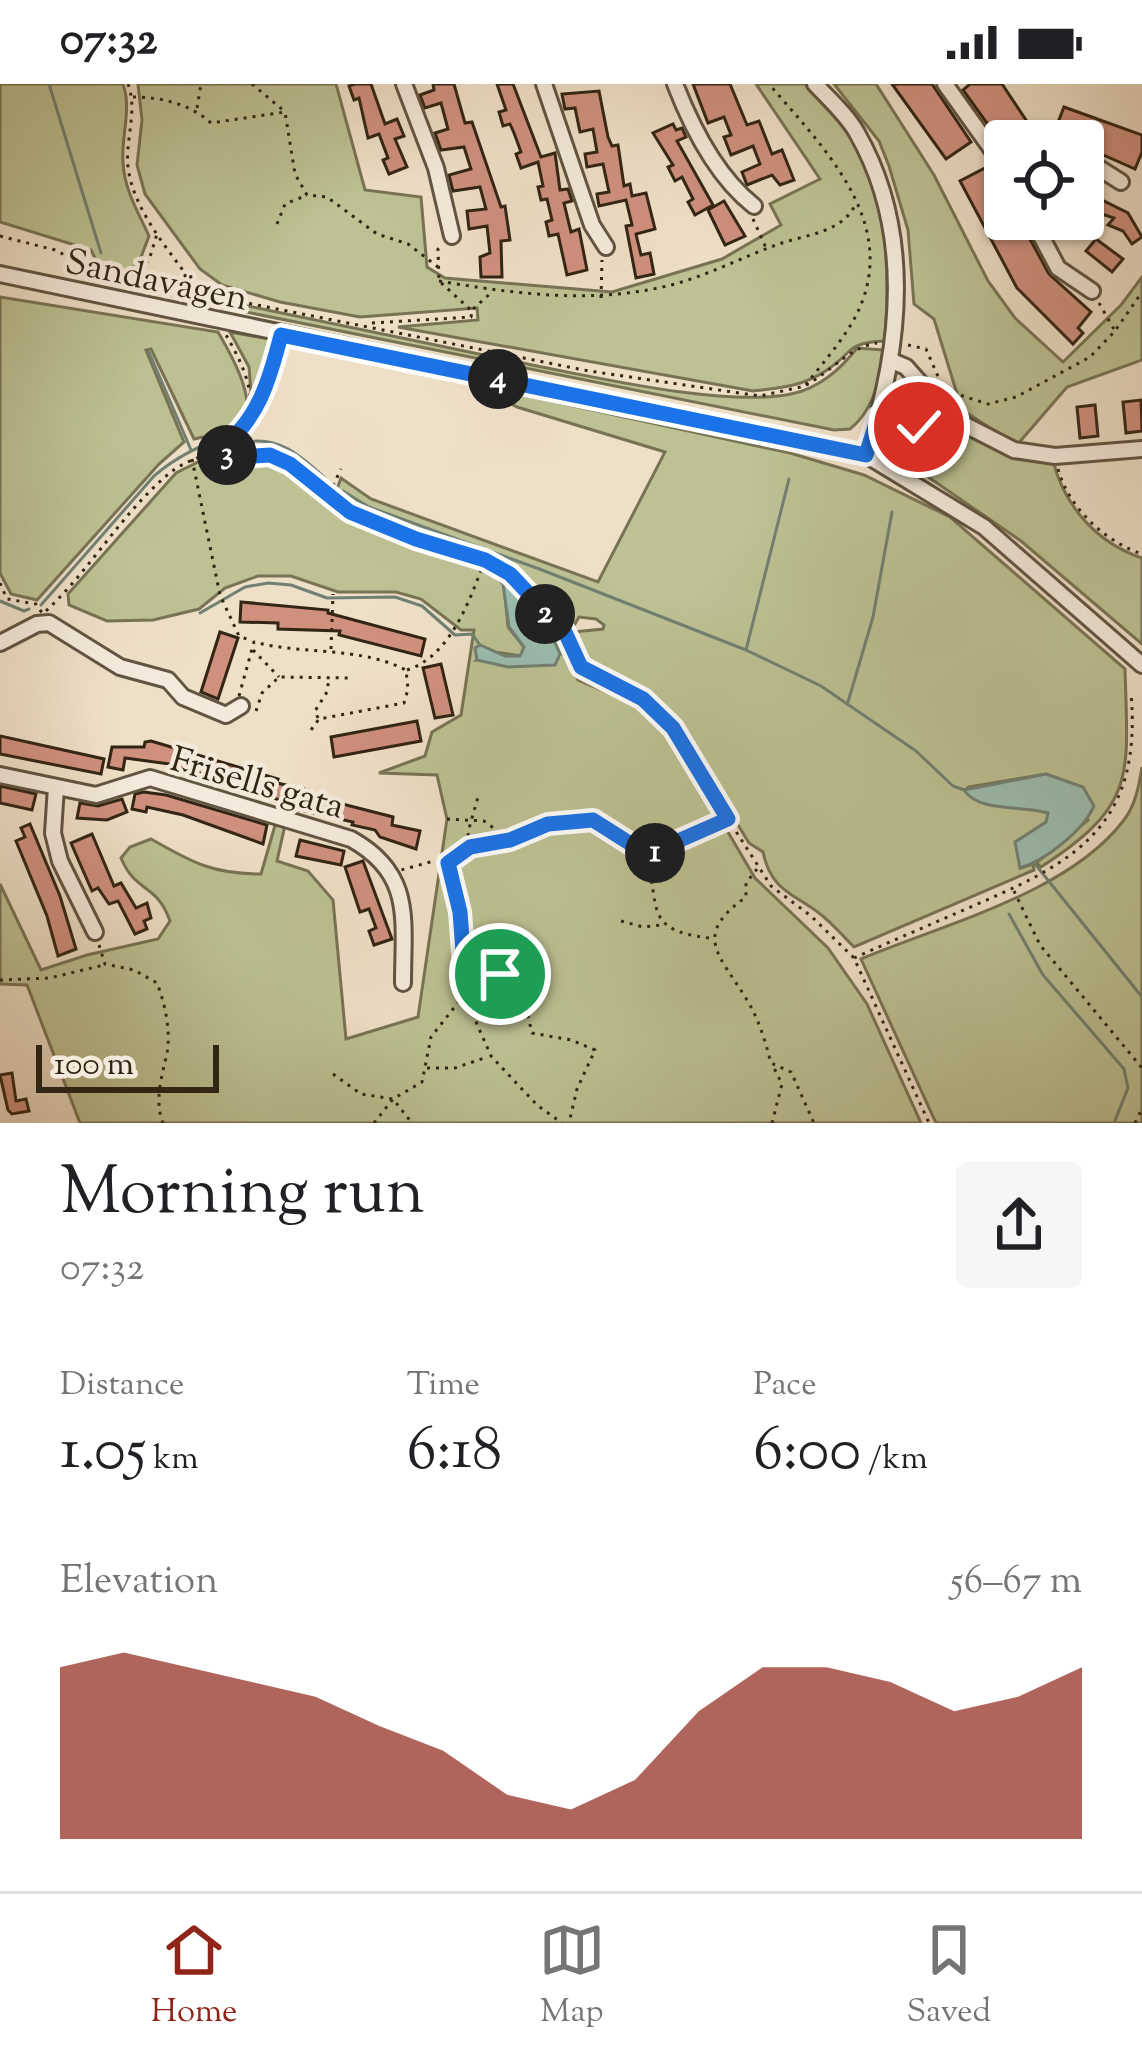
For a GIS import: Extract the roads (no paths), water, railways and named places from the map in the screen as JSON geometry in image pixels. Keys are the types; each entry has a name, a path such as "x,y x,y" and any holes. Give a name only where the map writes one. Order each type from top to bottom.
{"street":[{"path":"404,84 436,168 452,236"},
{"path":"544,84 592,225 607,248"},
{"path":"676,84 732,188 754,206"},
{"path":"815,84 855,128 884,187 895,236 892,362 866,455"},
{"path":"945,84 984,139"},
{"path":"1104,171 1121,182"},
{"path":"1043,240 1058,268 1092,291"},
{"name":"Sandavägen","path":"0,274 866,455 984,527 1142,665"},
{"path":"892,362 906,368 937,402 938,411"},
{"path":"878,417 919,427 938,411"},
{"path":"938,411 1015,450 1054,455 1142,449"},
{"name":"Frisells gata","path":"0,644 37,624 49,623 120,667 168,680 183,697 226,715 249,708"},
{"name":"Frisells gata","path":"0,775 96,795 150,778 351,839 375,853 402,895 404,983"},
{"path":"56,787 53,833 59,861 95,932"}],"waterway":[{"path":"49,84 101,253"},
{"path":"149,352 191,450"},
{"path":"41,605 154,476 210,442 230,434 243,443 278,444 325,478"},
{"path":"746,650 789,479"},
{"path":"343,491 369,507 746,650 821,686 964,790"},
{"path":"848,702 873,617 892,512"},
{"path":"490,571 503,584"},
{"path":"200,613 245,587 291,585 327,598 395,597 422,606 455,635 472,634 480,645"},
{"path":"0,601 29,609"},
{"path":"1035,864 1142,997"},
{"path":"1009,914 1043,975 1124,1069 1128,1088 1114,1123"}]}
